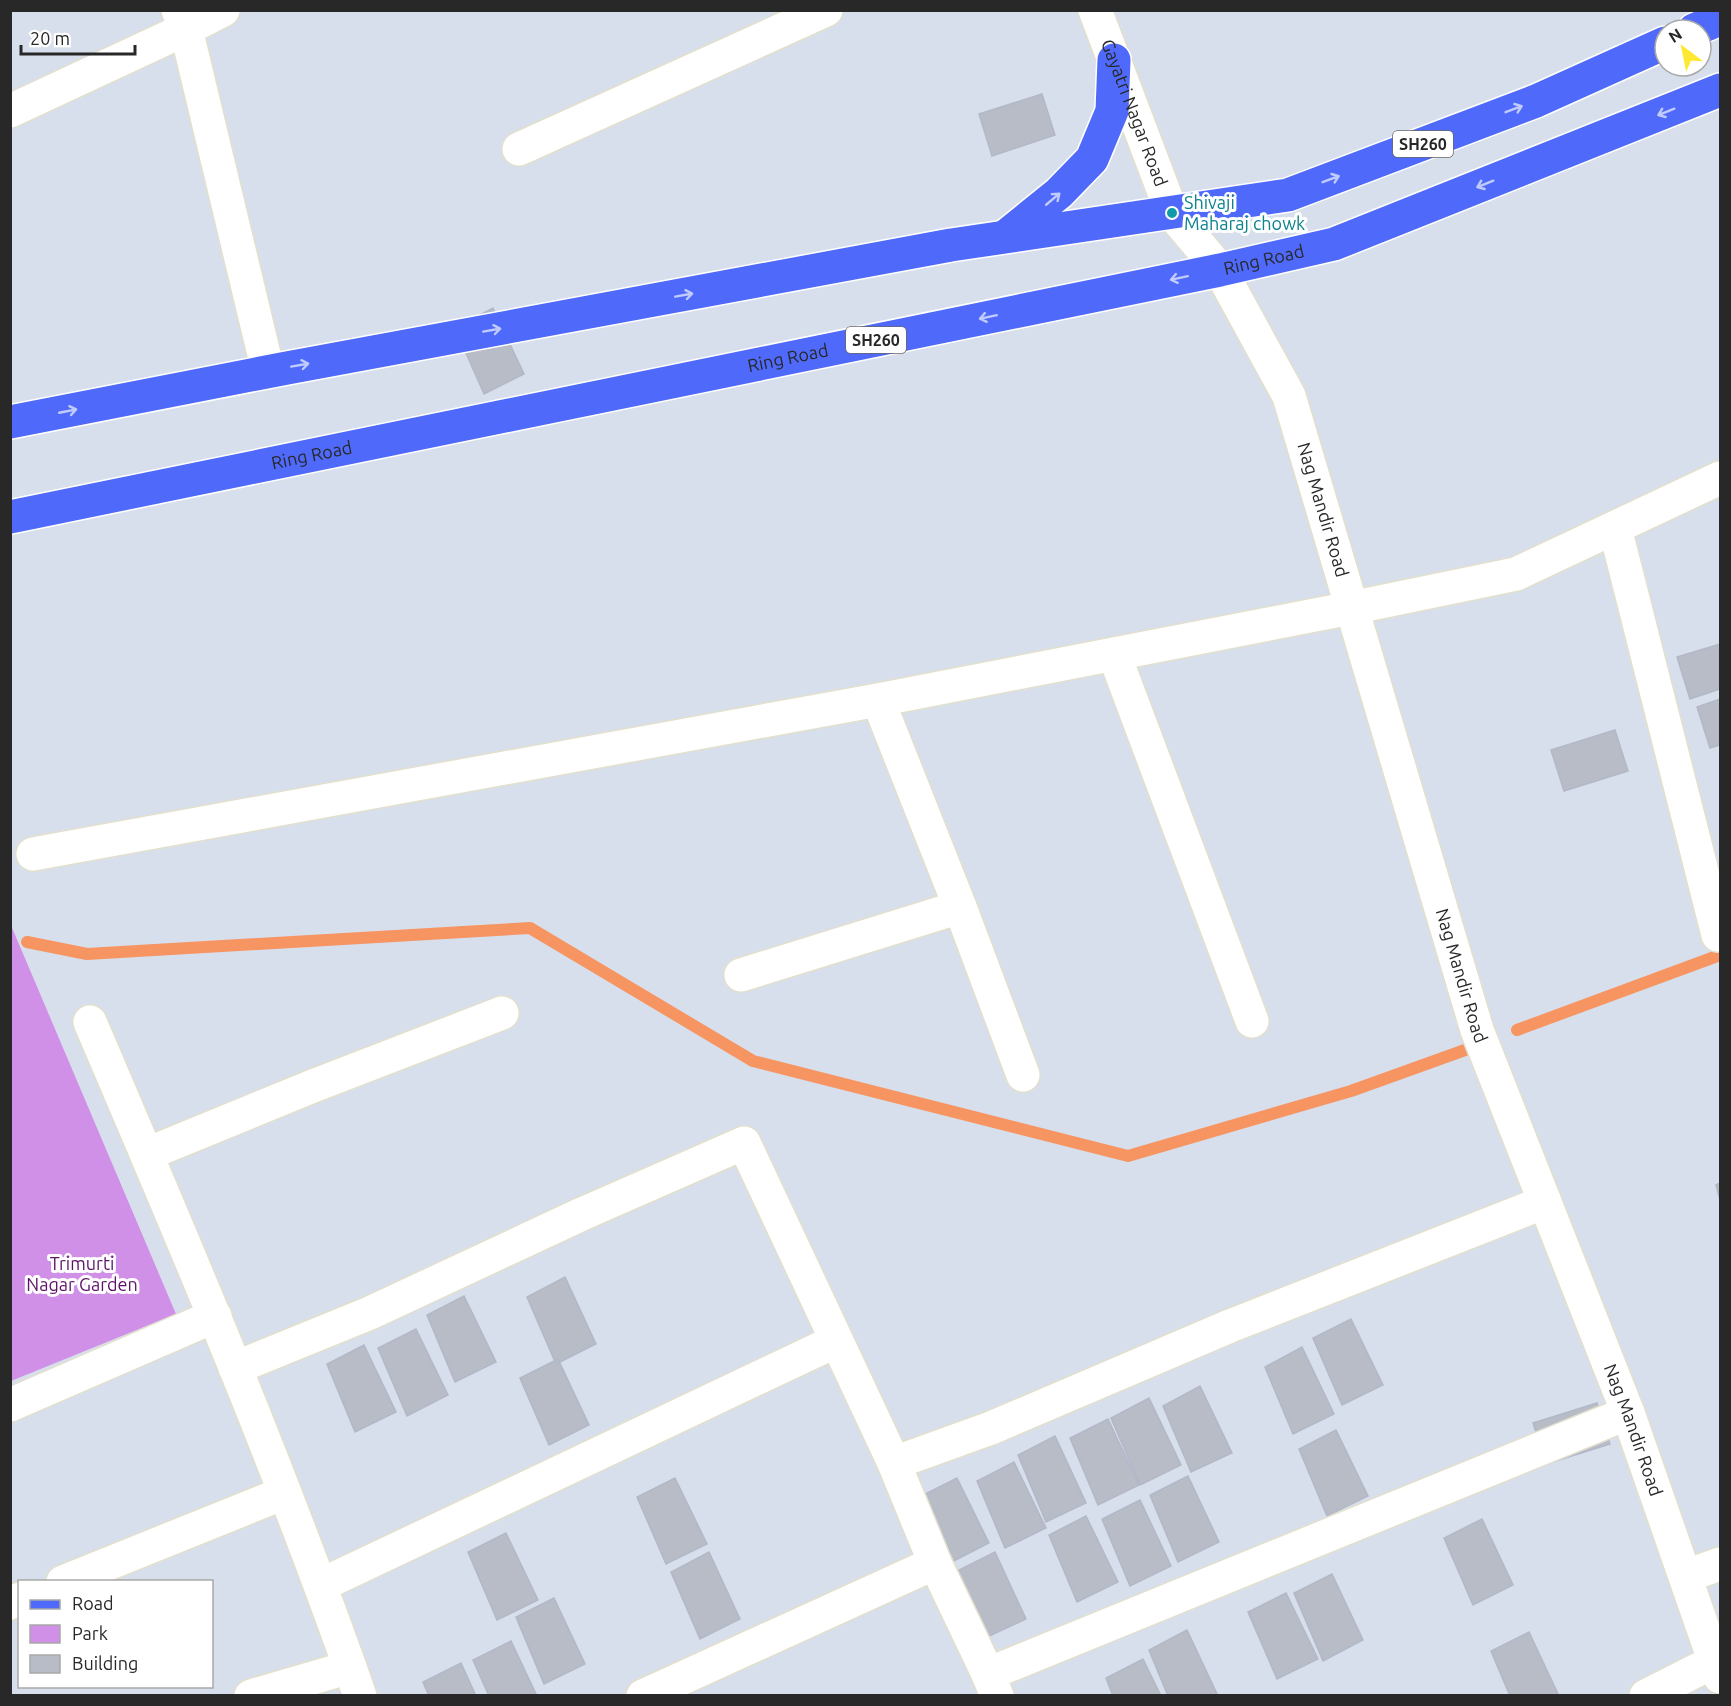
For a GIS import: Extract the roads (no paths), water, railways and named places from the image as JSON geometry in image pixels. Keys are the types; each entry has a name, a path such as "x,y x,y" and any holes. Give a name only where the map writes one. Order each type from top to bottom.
{"main road":[{"name":"SH260","path":"10,422 268,372 1007,236 1288,195 1536,101 1653,48"},
{"path":"1007,236 1059,193 1092,159 1112,111 1114,60"},
{"name":"Ring Road","path":"10,517 1220,270 1334,244 1720,90"}],"street":[{"path":"10,111 182,20 223,10"},
{"path":"519,149 826,10"},
{"name":"Gayatri Nagar Road","path":"1095,10 1172,213 1220,270"},
{"path":"182,20 268,372"},
{"name":"Nag Mandir Road","path":"1220,270 1289,396 1477,1030 1628,1413 1642,1459 1718,1669"},
{"path":"33,854 878,700 1516,574 1720,478"},
{"path":"1615,528 1718,935"},
{"path":"1114,654 1252,1021"},
{"path":"878,700 960,907 1023,1075"},
{"path":"741,975 960,907"},
{"path":"147,1154 313,1086 502,1013"},
{"path":"90,1022 235,1368 321,1585 355,1681 250,1695"},
{"path":"235,1368 370,1313 582,1214 744,1143 894,1463 935,1563 992,1684 1628,1413"},
{"path":"894,1463 991,1428 1230,1326 1545,1202"},
{"path":"10,1405 214,1316"},
{"path":"321,1585 836,1341"},
{"path":"66,1580 284,1493"},
{"path":"643,1695 935,1563"},
{"path":"1686,1576 1720,1564"},
{"path":"1646,1695 1718,1669"}],"waterway":[{"path":"27,942 87,954 530,928 753,1061 1128,1156 1351,1091 1465,1050"},
{"path":"1517,1030 1720,955"}],"place":[{"name":"Shivaji Maharaj chowk","path":"1172,213"}],"park label":[{"name":"Trimurti Nagar Garden","path":"82,1274"}]}
